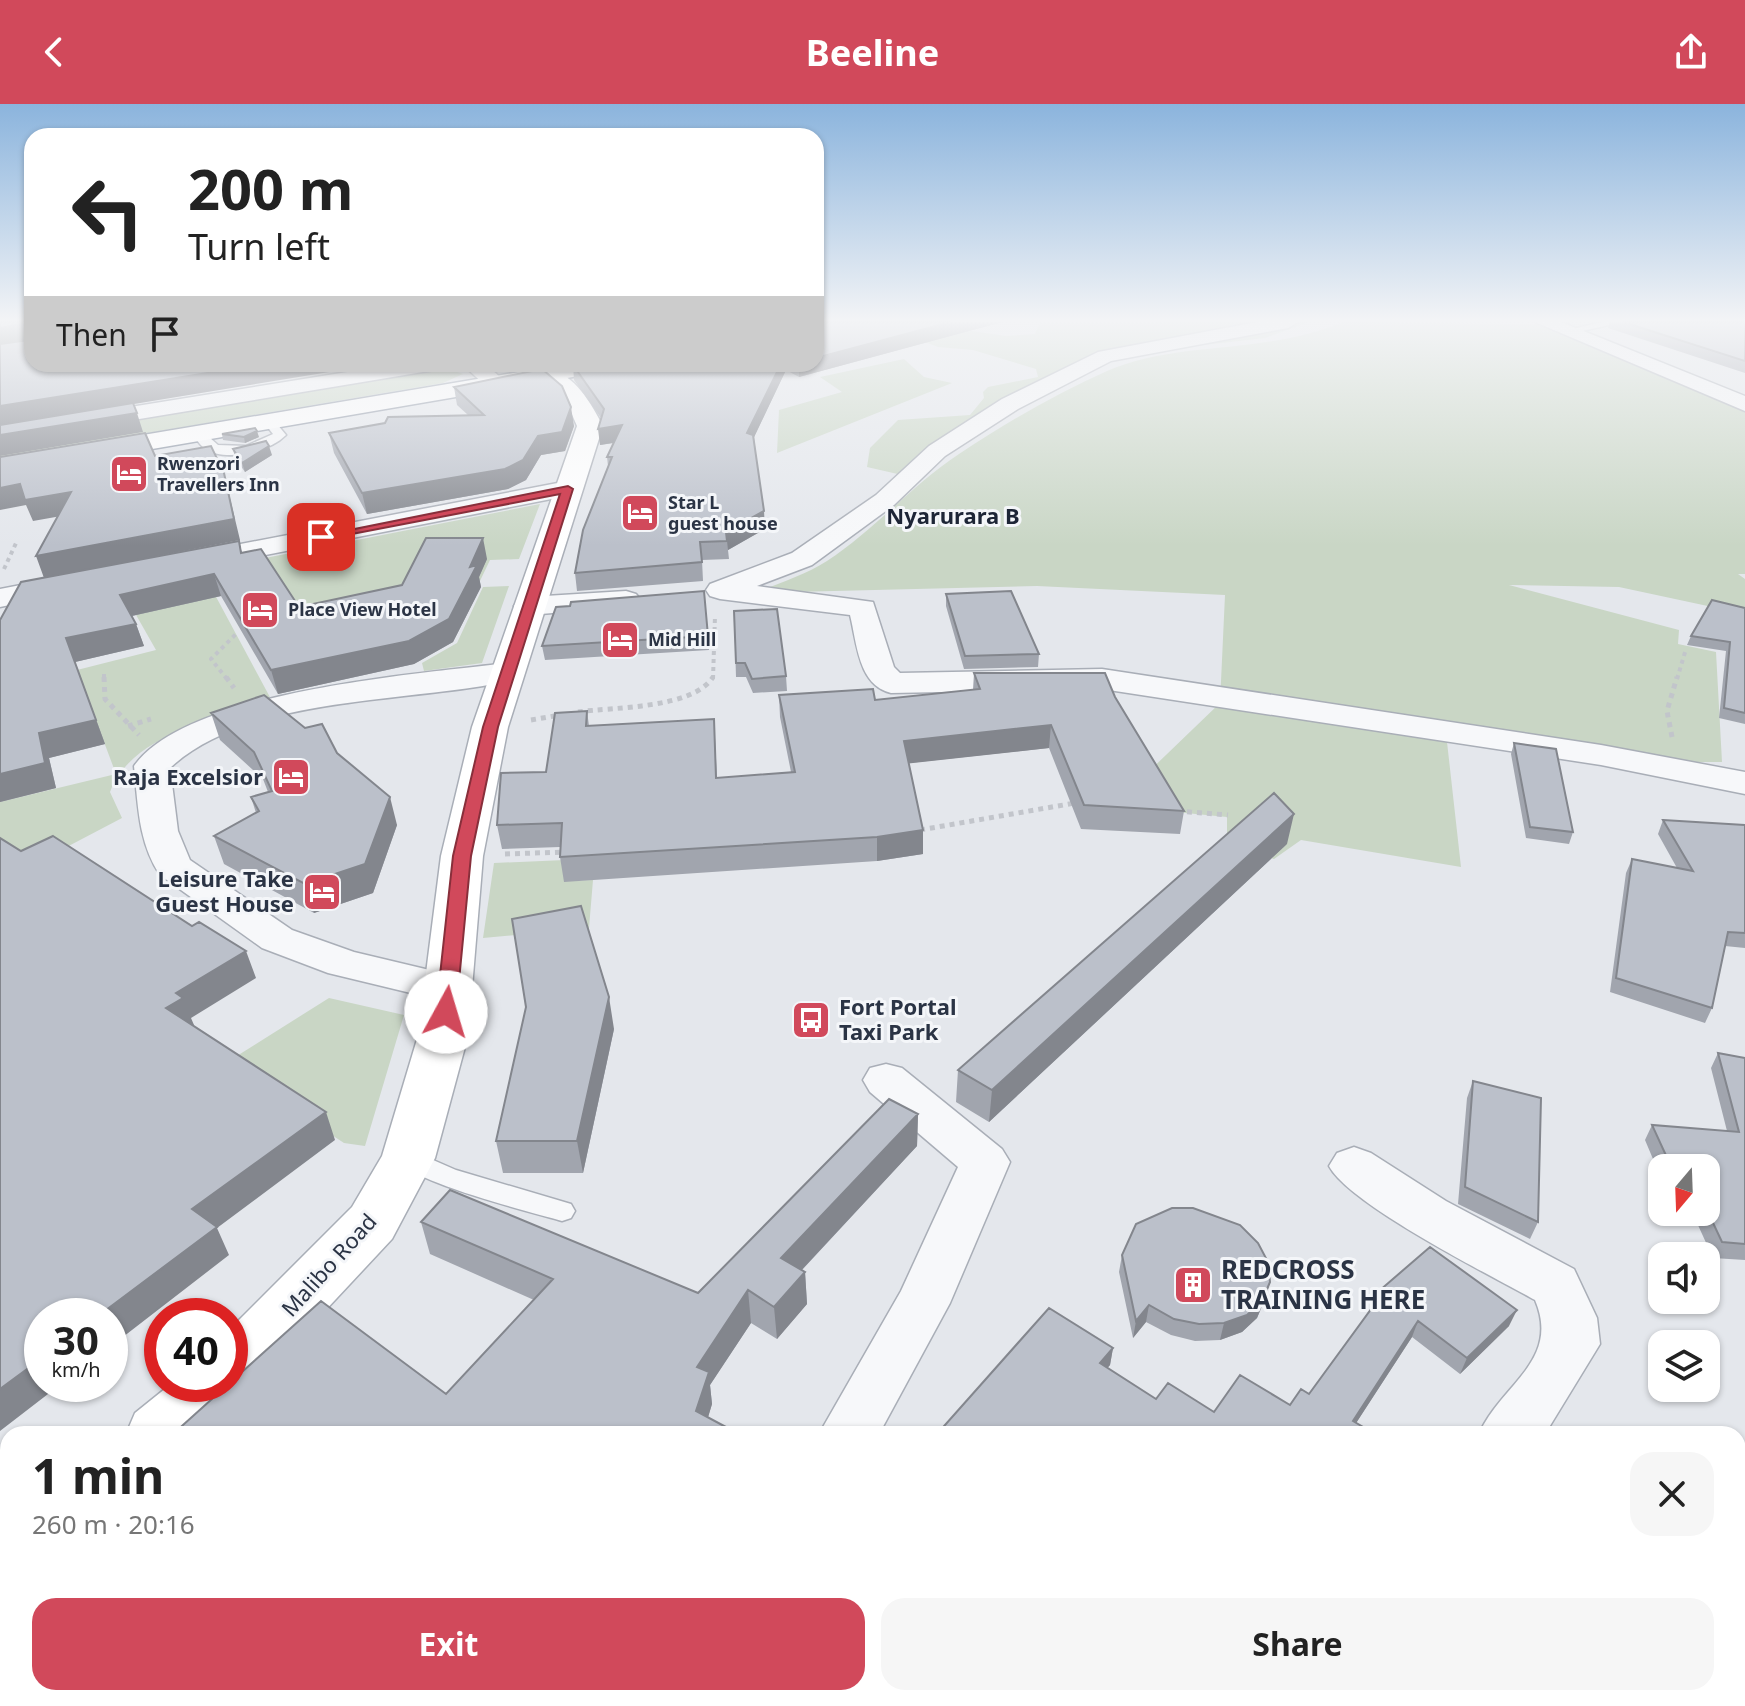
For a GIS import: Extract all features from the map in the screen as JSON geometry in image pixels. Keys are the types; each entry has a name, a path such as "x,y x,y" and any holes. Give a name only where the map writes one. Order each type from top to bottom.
{"main road":[{"path":"0,467 411,397"},
{"name":"Malibo Road","path":"248,1351 372,1223 408,1158 443,1036 462,856 490,727 590,426 574,397"},
{"path":"167,1426 196,1402"}],"street":[{"path":"0,435 234,397"},
{"path":"708,598 802,559 885,500 937,451 1024,397"},
{"path":"170,566 568,489"},
{"path":"0,598 94,580"},
{"path":"708,598 863,608 879,670 891,683 1102,679 1601,755 1745,783"},
{"path":"529,606 651,599"},
{"path":"448,988 343,963 277,939 174,867 164,850 157,824 152,766 162,753 182,739 259,713 354,694 507,672"},
{"path":"853,1426 923,1303 985,1162 886,1080"},
{"path":"1354,1166 1428,1215 1555,1285 1570,1318 1572,1344 1533,1406 1515,1426"}],"lane":[{"path":"408,1158 448,1177 562,1211"}],"path":[{"path":"490,727 694,694 713,680 708,598"},
{"path":"238,632 211,659 231,681 238,696"},
{"path":"1601,755 1654,748 1672,738 1667,711 1686,649"},
{"path":"104,674 105,699 128,726 162,753"},
{"path":"909,833 1082,802"},
{"path":"1170,810 1228,815"},
{"path":"462,856 573,852"}],"green space":[{"path":"273,397 362,397 0,458 0,442"},
{"path":"825,397 918,397 777,453 779,410"},
{"path":"1032,397 902,475 867,467 870,448 898,420 970,415 984,398"},
{"path":"1055,397 1709,397 1745,412 1745,574 1738,574 1745,579 1745,614 1619,587 1509,585 1679,630 1678,644 1716,652 1722,762 1661,762 1446,733 1461,867 1301,840 1274,859 1227,845 1227,817 1113,806 1220,703 1225,595 1037,586 755,593 827,561 959,454"},
{"path":"540,504 519,559 490,560 479,583 310,619 260,559"},
{"path":"207,580 272,701 179,731 137,755 121,772 110,792 122,818 0,882 0,802 116,774 77,670 156,650 127,599"},
{"path":"509,586 482,663 424,671 422,663 457,643 483,587"},
{"path":"565,860 564,881 593,880 589,928 483,938 494,863"},
{"path":"329,998 404,1015 365,1146 344,1143 224,1064"}],"building":[{"path":"0,397 58,397 0,406"},
{"path":"464,397 567,397 571,407 562,432 538,436 523,460 505,469 362,493 329,433 385,423 388,417 484,415"},
{"path":"595,397 765,397 747,433 753,435 764,511 726,532 727,541 700,542 702,562 575,573 583,530 612,457 607,457 622,425 598,429 604,409"},
{"path":"133,403 137,413 0,435 0,425"},
{"path":"255,428 257,431 244,437 222,434"},
{"path":"145,433 155,456 211,446 224,473 234,519 36,556 71,492 25,500 20,484 0,488 0,457"},
{"path":"266,441 269,446 242,463 233,449"},
{"path":"426,538 483,538 470,567 477,565 449,619 409,641 271,670 214,574 120,595 136,624 66,638 96,720 39,733 45,763 0,774 0,620 21,582 239,541 241,553 261,549 299,607 402,585"},
{"path":"704,591 708,636 542,646 556,607 570,606 571,602"},
{"path":"1011,591 1039,654 965,656 946,594"},
{"path":"1712,600 1745,608 1745,713 1724,708 1730,642 1691,636"},
{"path":"777,609 786,676 752,679 745,663 736,663 734,611"},
{"path":"974,673 1105,673 1115,697 1184,811 1084,805 1051,725 904,741 923,830 877,837 560,857 562,823 497,825 501,773 546,772 555,713 587,711 586,726 714,719 716,778 795,772 779,695 873,689 875,700 980,689"},
{"path":"264,695 305,728 322,724 337,753 390,797 365,864 305,884 214,836 259,811 251,797 272,791 254,752 211,713"},
{"path":"1514,743 1556,749 1573,832 1530,827"},
{"path":"1274,793 1294,814 992,1090 958,1070"},
{"path":"1663,820 1745,825 1745,933 1728,932 1712,1008 1616,978 1632,859 1693,871"},
{"path":"53,836 192,926 199,922 246,951 176,993 183,998 166,1008 326,1112 192,1209 217,1227 122,1298 24,1298 24,1371 0,1389 0,838 21,851"},
{"path":"581,906 609,997 577,1141 496,1141 526,1007 512,919"},
{"path":"1718,1053 1745,1058 1745,1244 1722,1242 1714,1226 1720,1226 1720,1154 1665,1154 1652,1125 1739,1132"},
{"path":"1473,1081 1541,1098 1538,1222 1465,1187"},
{"path":"889,1099 918,1114 781,1258 805,1272 774,1307 748,1290 697,1367 709,1372 696,1411 724,1426 182,1426 209,1402 248,1402 248,1367 321,1301 446,1394 553,1279 421,1222 450,1190 698,1293"},
{"name":"REDCROSS TRAINING HERE","path":"1172,1208 1193,1208 1240,1225 1258,1243 1268,1262 1270,1282 1262,1301 1247,1315 1224,1323 1199,1324 1174,1319 1149,1305 1136,1321 1122,1255 1136,1224"},
{"path":"1430,1247 1517,1310 1467,1358 1418,1321 1353,1421 1361,1426 944,1426 1049,1308 1113,1348 1100,1363 1156,1399 1168,1383 1214,1412 1240,1375 1290,1405 1301,1389 1309,1394 1382,1294 1379,1291"}],"place":[{"name":"Rwenzori Travellers Inn","path":"129,474"},
{"name":"Star L guest house","path":"640,513"},
{"name":"Place View Hotel","path":"260,610"},
{"name":"Mid Hill","path":"620,640"},
{"name":"Raja Excelsior","path":"291,777"},
{"name":"Leisure Take Guest House","path":"322,892"},
{"name":"Fort Portal Taxi Park","path":"811,1020"},
{"name":"REDCROSS TRAINING HERE","path":"1193,1285"}],"district":[{"name":"Nyarurara B","path":"953,516"}],"route":[{"path":"321,537 568,489 490,727 462,856 446,1012"}]}
